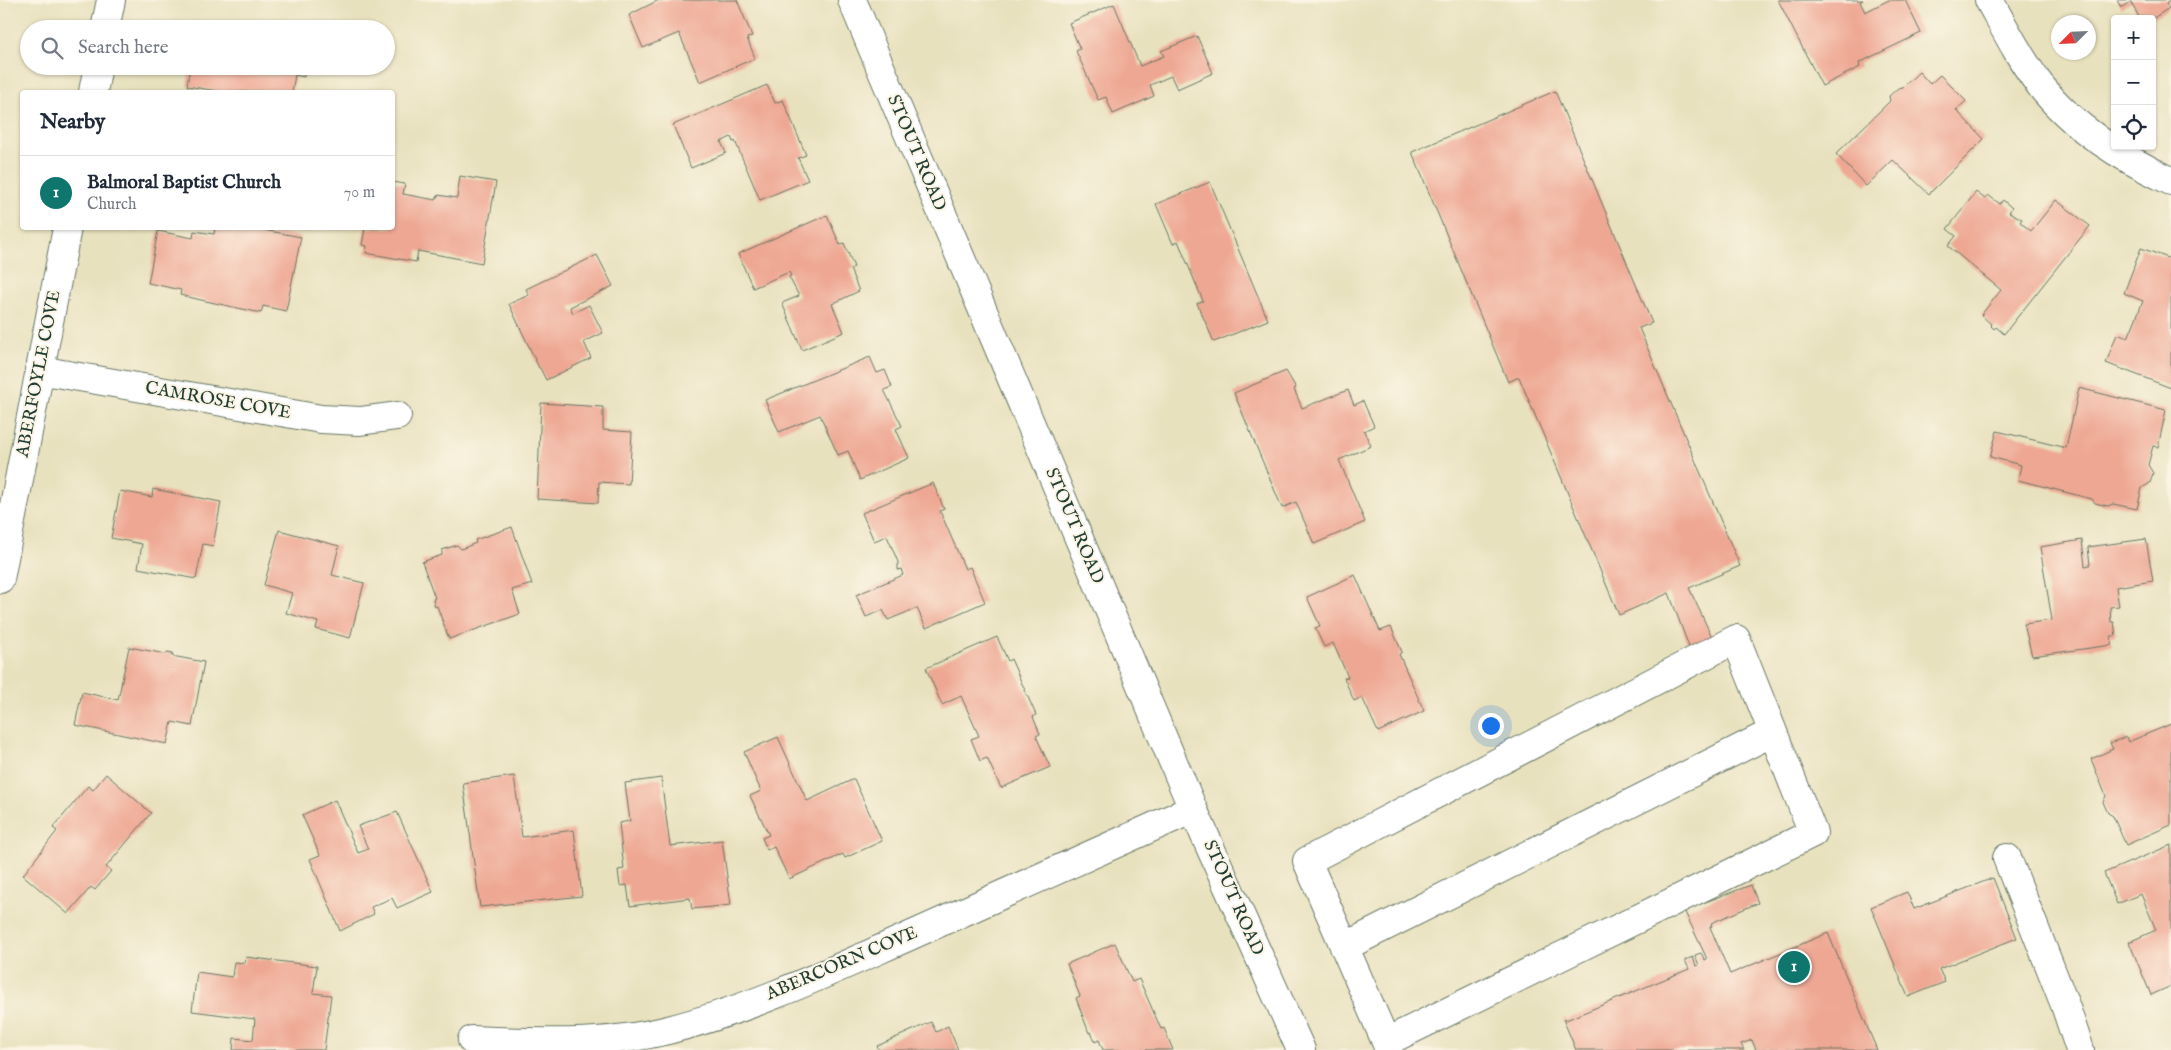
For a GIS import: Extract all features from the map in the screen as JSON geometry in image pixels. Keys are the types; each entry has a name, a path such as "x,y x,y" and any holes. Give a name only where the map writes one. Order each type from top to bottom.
{"street":[{"path":"108,20 111,0"},
{"name":"STOUT ROAD","path":"852,0 1193,809 1301,1050"},
{"path":"1989,0 2040,85 2068,116 2101,142 2129,160 2171,181"},
{"path":"93,90 96,75"},
{"name":"ABERFOYLE COVE","path":"0,579 67,230"},
{"name":"CAMROSE COVE","path":"39,370 321,419 360,421 396,416"},
{"path":"1736,639 1814,833 1388,1046 1344,947 1307,861 1736,639"},
{"path":"1344,947 1773,732"},
{"name":"ABERCORN COVE","path":"472,1040 539,1044 600,1040 666,1031 724,1013 859,958 1193,809"},
{"path":"2007,858 2065,1006 2080,1050"}],"building":[{"path":"659,0 737,0 752,36 747,38 755,58 700,82 679,33 643,48 629,15"},
{"path":"1778,0 1863,0 1860,2 1865,12 1889,0 1905,0 1921,33 1859,63 1860,67 1822,86"},
{"path":"2117,0 2171,0 2166,4 2169,8 2156,16 2138,15 2131,2 2121,8"},
{"path":"1114,4 1140,66 1164,56 1161,51 1197,36 1213,73 1177,89 1171,76 1150,85 1154,96 1113,114 1106,97 1098,100 1076,51 1080,49 1069,23"},
{"path":"1919,72 1930,84 1940,75 1966,101 1956,110 1984,139 1929,194 1893,160 1866,186 1836,154 1890,101 1889,96 1898,88 1903,87"},
{"path":"189,75 295,75 292,90 211,90 187,86"},
{"path":"767,85 775,103 783,100 806,155 798,158 808,180 760,200 735,141 733,142 731,137 721,142 726,153 691,168 673,125"},
{"path":"1555,91 1652,323 1639,328 1740,566 1689,588 1712,637 1689,647 1669,593 1619,615 1519,377 1508,382 1412,152"},
{"path":"460,176 496,182 482,263 418,251 416,262 366,253 367,246 362,245 365,230 395,230 395,182 405,184 403,194 436,200 438,195 457,198"},
{"path":"1210,182 1268,320 1214,342 1197,303 1203,301 1178,241 1173,244 1156,204"},
{"path":"1976,192 1985,199 1988,195 2000,204 2003,200 2012,208 2009,212 2022,219 2020,222 2031,231 2056,200 2090,226 2004,334 1996,327 1994,329 1981,315 2001,290 1948,246 1956,236 1947,229"},
{"path":"827,215 840,245 844,243 854,267 850,269 859,291 832,304 844,332 802,350 782,303 799,296 789,277 791,276 789,272 753,288 738,254"},
{"path":"215,230 264,230 301,237 286,311 263,306 261,313 180,295 181,290 148,283 158,231 193,238 194,231 214,234"},
{"path":"2141,248 2171,259 2171,388 2106,363 2117,334 2128,338 2143,301 2124,293"},
{"path":"597,255 613,286 570,307 573,313 589,305 603,333 584,342 591,358 546,380 509,304 529,295 526,289"},
{"path":"870,357 877,373 885,370 892,387 884,390 902,426 896,429 909,458 860,480 848,451 838,455 820,415 779,432 765,400"},
{"path":"1286,371 1296,388 1294,389 1302,408 1348,390 1354,405 1363,401 1374,426 1364,431 1371,446 1339,460 1365,522 1314,544 1296,502 1282,508 1234,393"},
{"path":"2079,388 2166,410 2158,447 2153,446 2148,465 2153,473 2150,483 2142,488 2137,509 2113,504 2108,506 2095,503 2092,499 2018,480 2021,465 1990,457 1997,431 2066,448"},
{"path":"541,403 603,407 603,430 632,432 629,484 599,482 598,503 537,499"},
{"path":"933,483 944,509 940,511 965,569 970,567 985,602 926,628 917,608 888,620 883,610 866,617 856,595 903,575 901,569 898,570 898,562 887,536 874,541 862,513"},
{"path":"153,489 221,502 213,546 203,544 196,579 138,568 142,544 111,538 120,491 152,497"},
{"path":"512,527 532,584 512,590 520,614 449,639 437,606 435,607 433,599 435,598 422,562 442,555 442,550 457,545 461,549 476,543 475,540"},
{"path":"279,530 339,546 332,575 364,583 350,638 316,629 318,622 286,613 292,593 264,585"},
{"path":"2146,539 2153,581 2116,587 2119,606 2110,607 2111,622 2114,622 2116,636 2111,636 2112,645 2032,656 2024,624 2052,620 2040,547 2082,540 2085,566 2090,565 2088,547"},
{"path":"1355,575 1380,631 1391,627 1402,652 1399,654 1424,711 1378,732 1362,697 1354,701 1344,678 1348,677 1333,643 1324,647 1315,628 1320,626 1307,597"},
{"path":"997,637 1008,661 1011,659 1036,715 1033,717 1040,734 1036,736 1050,767 1001,788 987,758 980,761 971,739 979,736 961,696 942,705 926,668"},
{"path":"129,647 166,654 167,652 173,653 172,656 204,662 192,726 172,722 167,744 75,725 82,692 118,700"},
{"path":"2171,724 2171,825 2126,845 2113,816 2108,813 2103,802 2106,796 2091,759 2113,749 2110,743 2126,737 2128,742"},
{"path":"778,737 807,801 854,779 882,841 845,858 843,854 789,879 774,847 767,850 762,838 769,835 750,796 761,791 744,752"},
{"path":"106,774 151,813 106,867 111,871 95,890 91,887 68,914 23,875 57,831 53,828 88,786 93,790"},
{"path":"514,776 522,837 574,830 582,896 480,907 463,783"},
{"path":"661,778 670,846 722,840 731,905 692,909 690,898 630,906 627,885 620,886 618,870 624,869 619,823 630,821 625,783"},
{"path":"335,800 358,853 368,849 358,826 397,812 433,892 397,908 392,898 371,907 374,914 340,931 310,859 320,855 302,815"},
{"path":"2171,845 2171,986 2151,995 2129,942 2156,930 2141,894 2117,904 2104,873"},
{"path":"1993,878 2017,938 1939,969 1945,982 1908,997 1871,907 1907,892 1914,909"},
{"path":"1751,885 1758,903 1711,923 1712,926 1710,927 1730,974 1828,933 1877,1050 1756,1050 1752,1040 1741,1044 1744,1050 1576,1050 1563,1019 1565,1018 1566,1020 1689,969 1685,960 1693,957 1696,966 1699,965 1695,955 1701,953 1705,960 1707,959 1684,910"},
{"path":"1115,943 1132,982 1139,979 1161,1029 1164,1028 1173,1050 1103,1050 1099,1040 1095,1042 1091,1032 1089,1033 1076,998 1080,996 1067,964"},
{"path":"246,957 317,966 313,993 331,995 324,1050 233,1050 234,1038 253,1040 255,1019 192,1011 197,972 232,977 234,962 245,963"},
{"path":"931,1022 936,1032 948,1026 958,1050 879,1050 877,1046"}],"place":[{"name":"Balmoral Baptist Church","path":"1794,967"}]}
